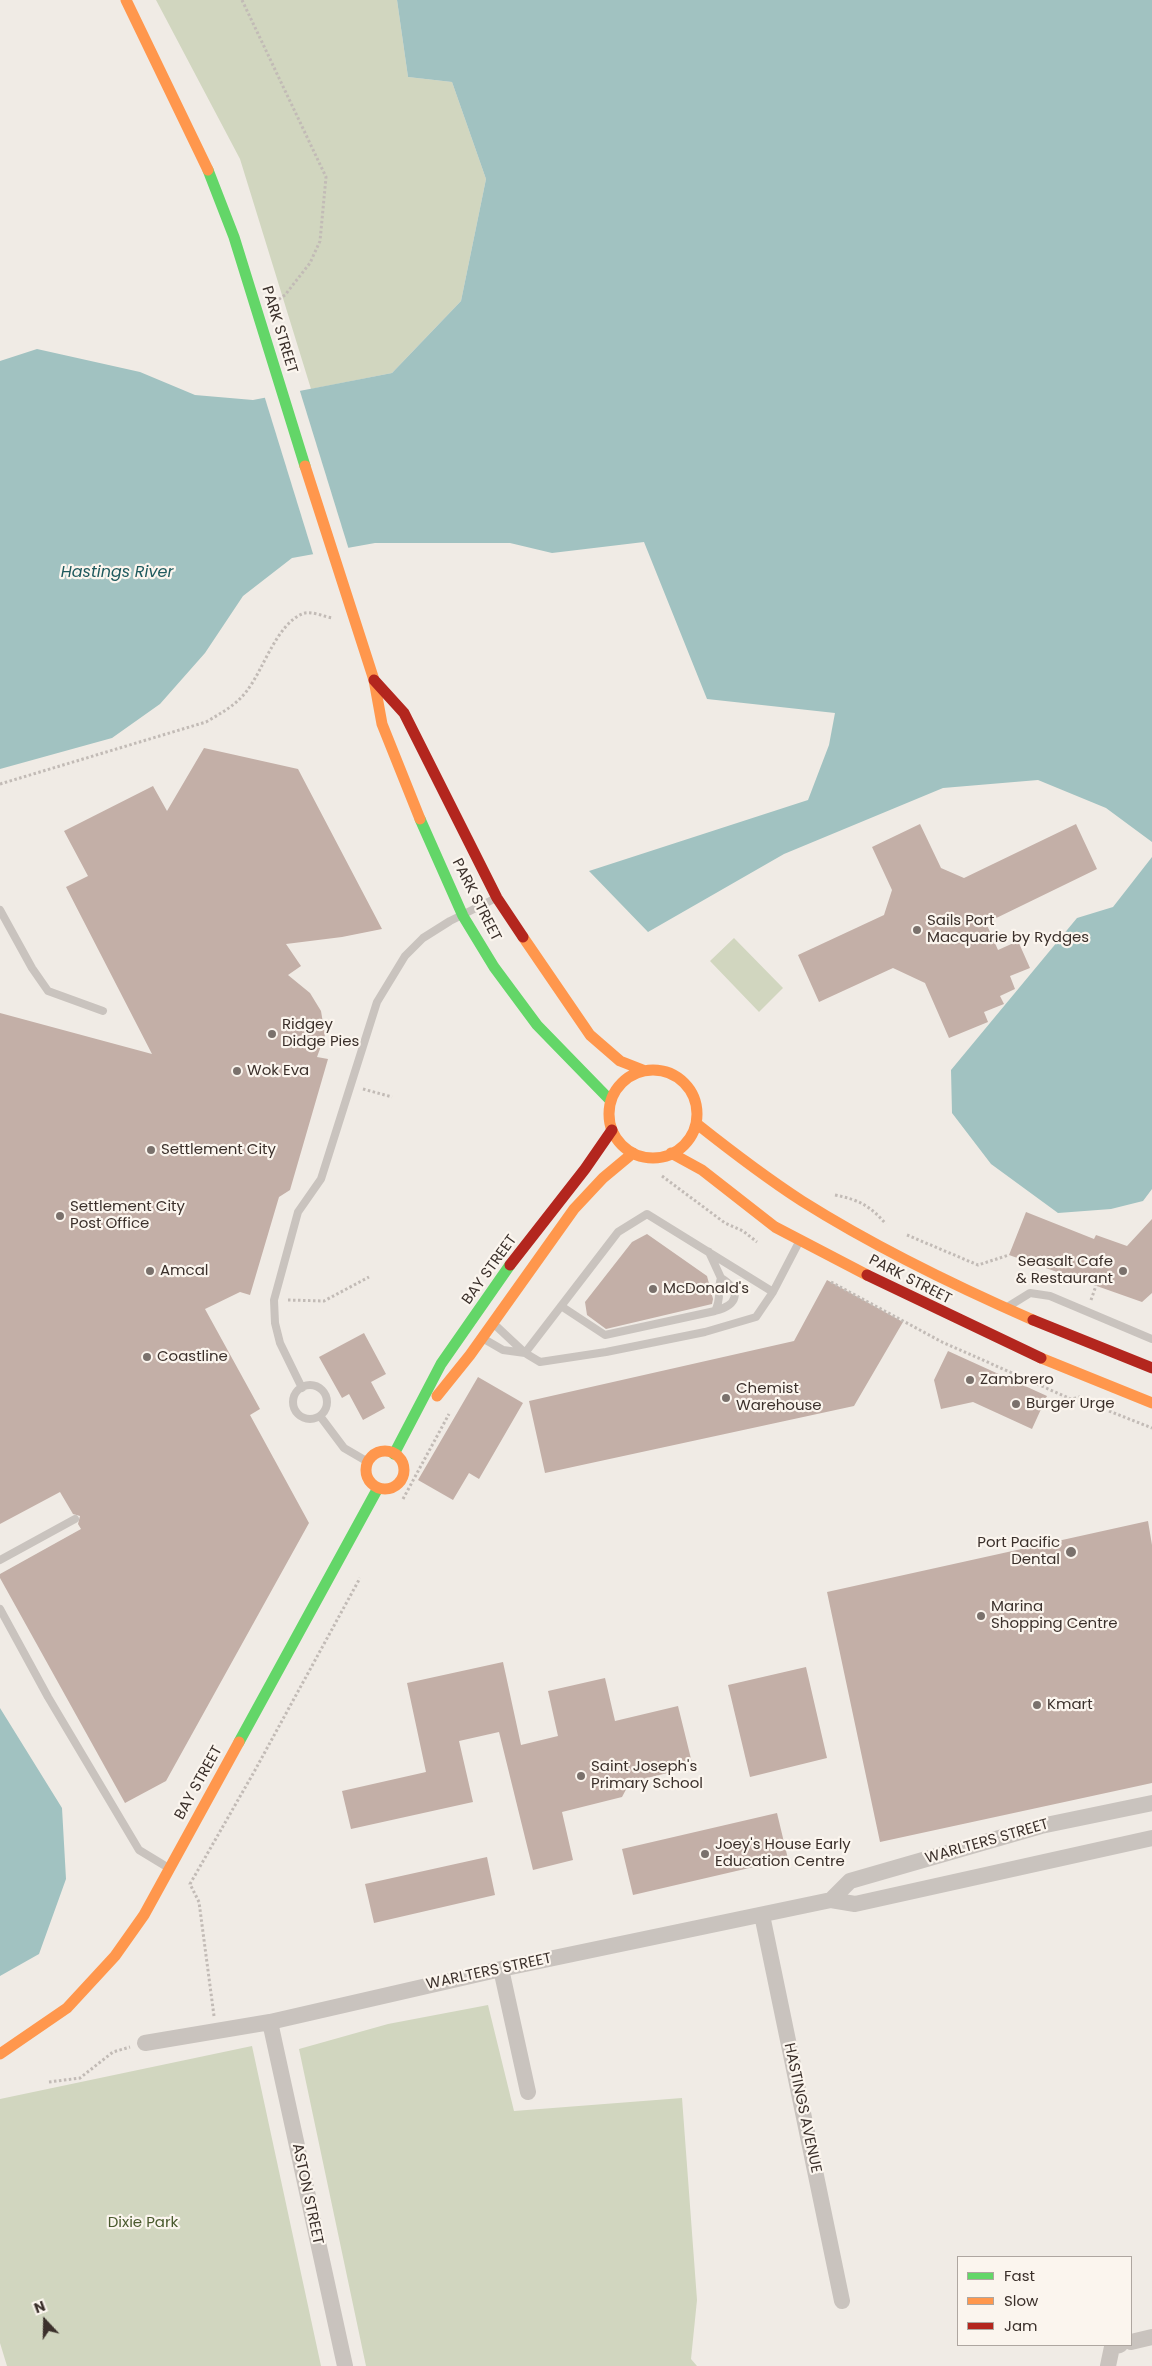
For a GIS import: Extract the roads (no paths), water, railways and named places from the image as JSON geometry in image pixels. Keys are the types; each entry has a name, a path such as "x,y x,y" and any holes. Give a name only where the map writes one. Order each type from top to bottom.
{"street":[{"name":"PARK STREET","path":"126,0 204,159 234,237 340,579 374,680 382,724 409,794 463,916 494,967 537,1025 610,1100"},
{"name":"PARK STREET","path":"374,680 404,712 497,898 590,1035 620,1061 643,1070"},
{"path":"658,1068 672,1072 684,1081 694,1094 698,1109 697,1124 689,1139 671,1153 664,1156 648,1157 633,1153 620,1145 612,1130 608,1115 610,1100 617,1086 628,1076 643,1070 658,1068"},
{"name":"PARK STREET","path":"697,1124 740,1160 818,1211 880,1246 1082,1341 1152,1368"},
{"name":"BAY STREET","path":"394,1454 435,1375 456,1343 533,1236 584,1174 612,1130"},
{"name":"BAY STREET","path":"404,1436 470,1355 574,1209 603,1178 633,1153"},
{"name":"PARK STREET","path":"671,1153 702,1170 775,1227 800,1241 952,1319 1073,1372 1152,1403"},
{"path":"387,1451 400,1459 404,1473 396,1485 389,1489 378,1488 370,1482 367,1476 368,1462 379,1453 387,1451"},
{"name":"BAY STREET","path":"0,2054 67,2008 92,1982 144,1915 378,1488"},
{"name":"WARLTERS STREET","path":"831,1900 850,1881 1041,1826 1152,1802"},
{"name":"WARLTERS STREET","path":"145,2043 270,2022 501,1969 831,1900 855,1904 1152,1838"},
{"name":"HASTINGS AVENUE","path":"762,1915 842,2301"},
{"path":"501,1969 528,2092"},
{"name":"ASTON STREET","path":"270,2022 345,2366"},
{"path":"1132,2342 1152,2336"},
{"path":"1108,2366 1112,2347 1116,2346"}],"lane":[{"path":"302,1388 280,1343 275,1323 274,1300 298,1212 321,1179 377,1002 405,956 423,938 497,898"},
{"path":"0,910 32,968 48,991 103,1011"},
{"path":"525,1353 618,1232 647,1214 774,1292"},
{"path":"492,1323 525,1353 540,1362 606,1352 705,1332 756,1317 774,1292 800,1241"},
{"path":"561,1306 605,1335 728,1308 734,1302 735,1292 731,1284 721,1278 709,1252"},
{"path":"715,1311 720,1300 718,1286 721,1278"},
{"path":"1007,1307 1030,1293 1050,1296 1152,1339"},
{"path":"481,1338 503,1350 525,1353"},
{"path":"316,1386 326,1396 325,1411 320,1416 308,1419 298,1414 294,1408 294,1397 302,1388 316,1386"},
{"path":"320,1416 344,1448 368,1462"},
{"path":"0,1560 75,1519"},
{"path":"0,1609 48,1697 139,1850 169,1868"}],"water":[{"name":"Hastings River","path":"397,0 1152,0 1152,842 1106,808 1038,780 943,788 784,854 648,932 589,871 808,800 829,745 835,713 707,699 644,542 552,553 510,543 375,543 292,558 243,596 205,653 160,704 112,738 0,769 0,361 37,349 140,372 195,395 253,400 392,373 461,301 486,179 452,82 408,77"},
{"path":"1152,857 1152,1189 1143,1201 1111,1209 1058,1213 991,1164 952,1113 951,1070 1077,918 1113,907"},
{"path":"0,1708 62,1808 66,1879 39,1954 0,1976"}],"place":[{"name":"Sails Port Macquarie by Rydges","path":"917,930"},
{"name":"Ridgey Didge Pies","path":"272,1034"},
{"name":"Wok Eva","path":"237,1071"},
{"name":"Settlement City","path":"151,1150"},
{"name":"Settlement City Post Office","path":"60,1216"},
{"name":"Amcal","path":"150,1271"},
{"name":"Seasalt Cafe & Restaurant","path":"1123,1271"},
{"name":"McDonald's","path":"653,1289"},
{"name":"Coastline","path":"147,1357"},
{"name":"Zambrero","path":"970,1380"},
{"name":"Chemist Warehouse","path":"726,1398"},
{"name":"Burger Urge","path":"1016,1404"},
{"name":"Port Pacific Dental","path":"1071,1552"},
{"name":"Marina Shopping Centre","path":"981,1616"},
{"name":"Kmart","path":"1037,1705"},
{"name":"Saint Joseph's Primary School","path":"581,1776"},
{"name":"Joey's House Early Education Centre","path":"705,1854"}],"park label":[{"name":"Dixie Park","path":"143,2223"}]}
